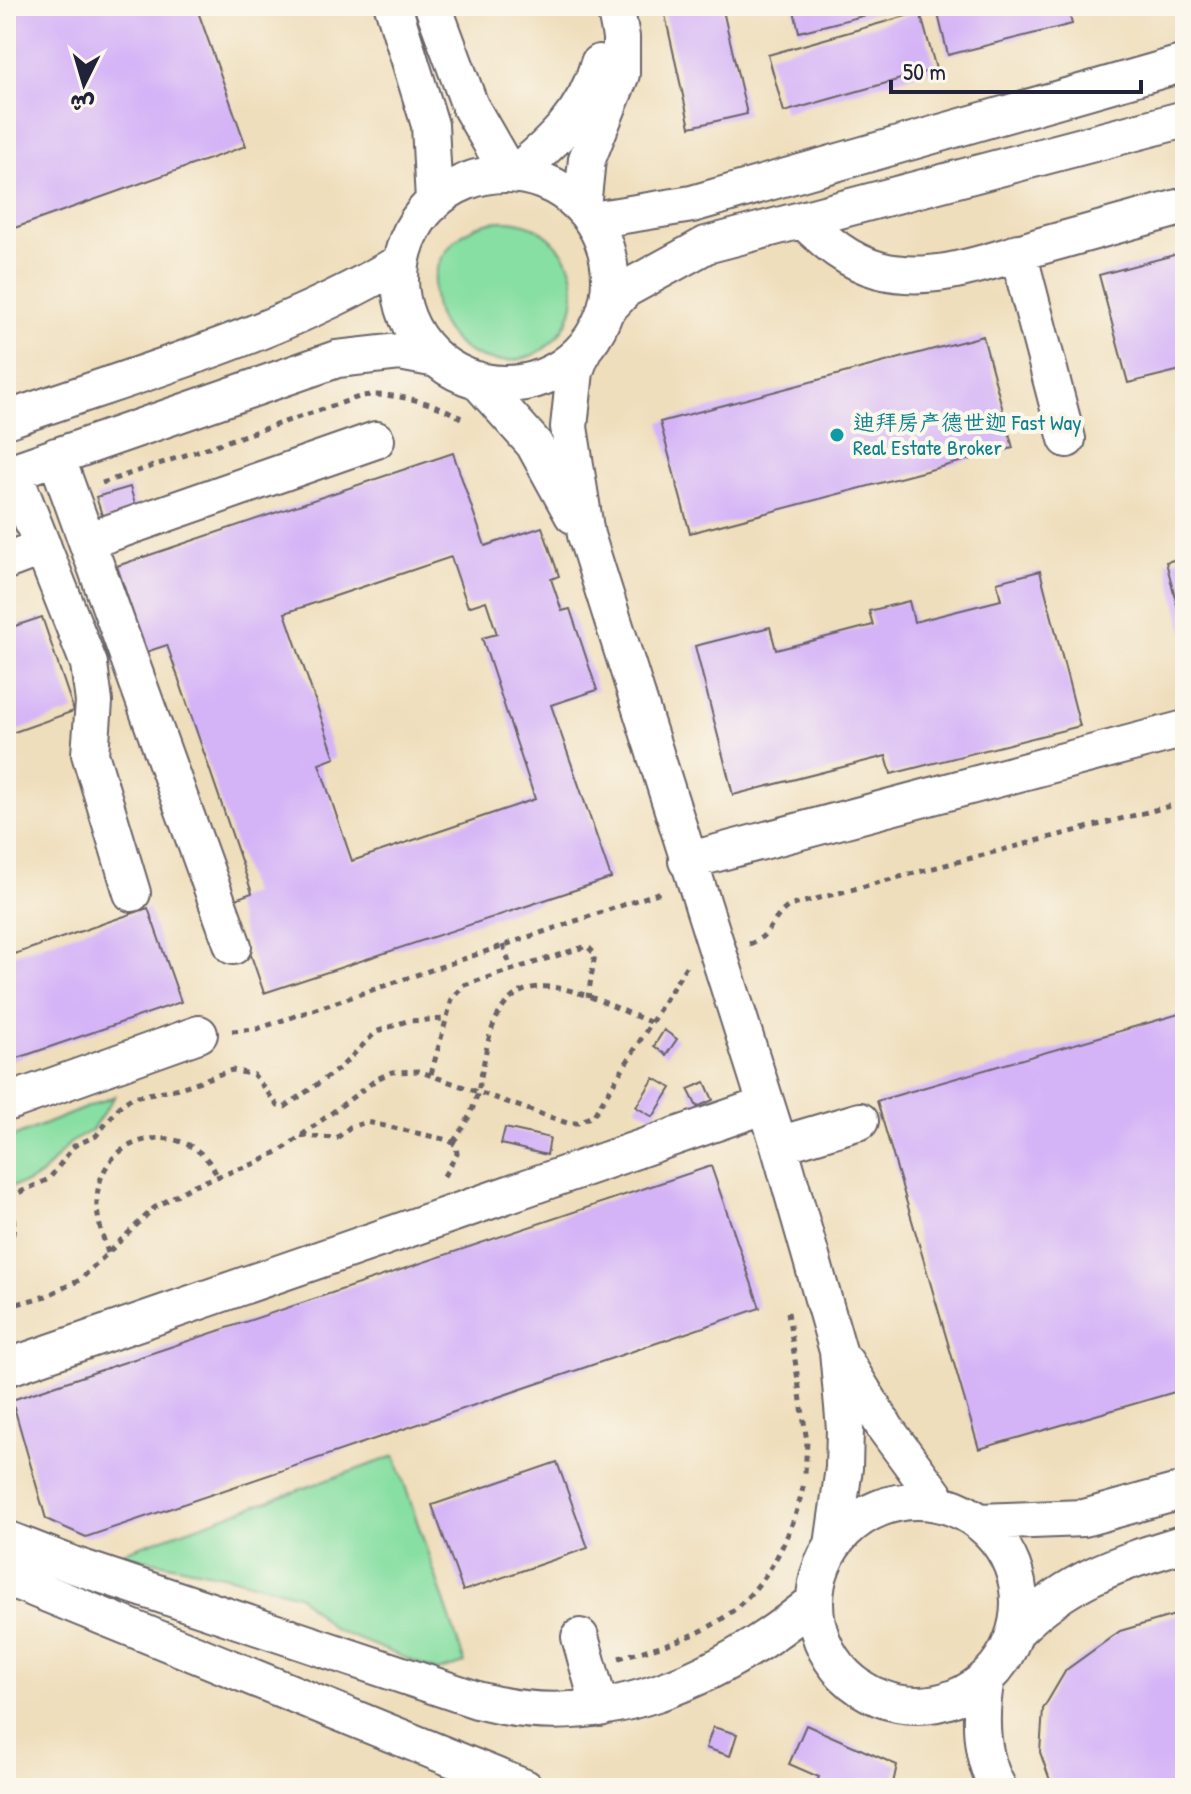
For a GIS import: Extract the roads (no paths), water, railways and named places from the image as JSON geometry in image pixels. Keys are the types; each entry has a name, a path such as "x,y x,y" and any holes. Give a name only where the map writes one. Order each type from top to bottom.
{"street":[{"path":"393,6 430,125 434,201"},
{"path":"433,6 470,106 511,174"},
{"path":"511,174 573,118 595,80 601,48 594,6"},
{"path":"587,214 587,159 621,74 621,37 615,6"},
{"path":"587,214 692,204 1185,63"},
{"path":"833,1545 841,1507 845,1455 838,1351 766,1105 705,965 673,869 586,535 569,427 575,371 605,311 626,289 706,245 1185,119"},
{"path":"437,359 419,339 406,315 400,289 401,262 419,219 434,201 456,186 481,177 511,174 551,184 587,214 604,241 610,265 605,311"},
{"path":"803,220 833,248 879,270 899,273 958,269 1185,206"},
{"path":"1018,252 1067,439"},
{"path":"6,420 287,321 344,295 401,262"},
{"path":"132,893 90,754 94,702 89,664 10,473 337,359 400,352 437,359 477,380 505,384 534,380 560,368 583,350"},
{"path":"477,380 534,444 586,535"},
{"path":"87,541 376,440"},
{"path":"56,456 233,946"},
{"path":"6,561 43,547"},
{"path":"673,869 1185,729"},
{"path":"6,1103 199,1034"},
{"path":"6,1368 766,1105"},
{"path":"779,1145 860,1121"},
{"path":"838,1351 886,1429 941,1504"},
{"path":"979,1522 1049,1522 1084,1518 1185,1490"},
{"path":"916,1501 941,1504 979,1522 997,1539 1010,1559 1018,1583 1020,1607 1016,1631 1004,1657 986,1678 969,1691 938,1702 906,1704 885,1700 865,1690 834,1662 820,1633 815,1601 824,1562 833,1545 849,1527 881,1509 916,1501"},
{"path":"6,1539 73,1565 500,1706 545,1712 600,1708 670,1689 720,1667 767,1640 815,1601"},
{"path":"1016,1631 1037,1610 1087,1576 1185,1543"},
{"path":"6,1577 525,1788"},
{"path":"585,1652 600,1708"},
{"path":"986,1678 981,1728 985,1753 998,1788"}],"place":[{"name":"迪拜房产德世迦 Fast Way Real Estate Broker","path":"837,435"}]}
